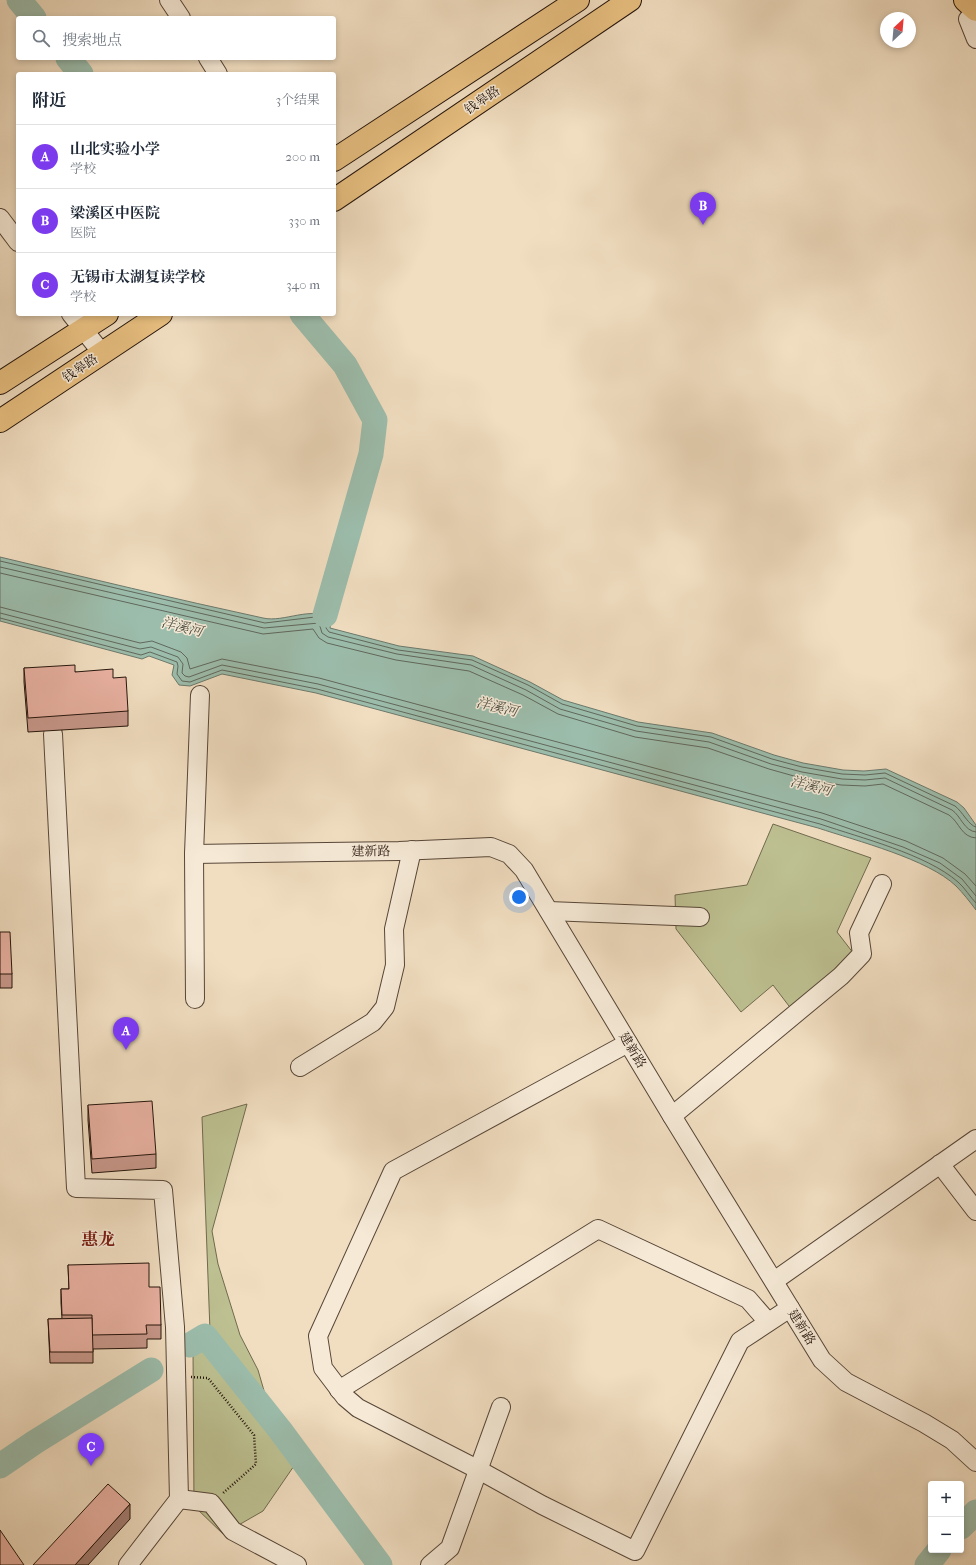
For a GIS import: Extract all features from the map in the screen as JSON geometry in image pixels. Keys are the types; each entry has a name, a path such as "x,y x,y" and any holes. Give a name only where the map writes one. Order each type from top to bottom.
{"main road":[{"path":"336,159 578,0"},
{"name":"钱皋路","path":"336,199 630,0"},
{"path":"0,384 78,322 100,316"},
{"name":"钱皋路","path":"1,414 102,353 158,316"}],"street":[{"path":"169,0 180,16"},
{"path":"970,10 976,39"},
{"path":"209,60 217,72"},
{"path":"0,218 16,239"},
{"path":"78,322 102,353"},
{"path":"195,999 194,854 200,695"},
{"path":"53,734 76,1188 163,1190 175,1327 179,1499 128,1565"},
{"name":"建新路","path":"194,854 491,847 509,854 524,870 672,1116 822,1360 846,1382 924,1423 952,1440 976,1462"},
{"path":"300,1067 372,1022 385,1007 395,965 394,929 412,850"},
{"path":"672,1116 841,976 862,954 859,933 882,884"},
{"path":"549,911 700,917"},
{"path":"628,1043 393,1171 318,1336 323,1368 345,1397 358,1408 477,1469 639,1558 740,1341 790,1308"},
{"path":"774,1281 976,1139"},
{"path":"940,1164 976,1211"},
{"path":"339,1390 598,1229 748,1299 768,1322"},
{"path":"430,1565 450,1548 500,1406"},
{"path":"179,1499 211,1503 233,1531 297,1565"}],"path":[{"path":"176,1377 208,1378 254,1435 256,1464 211,1503"}],"shaded area":[{"path":"773,824 871,858 837,932 854,954 792,1010 773,985 741,1012 676,929 675,895 747,885"},
{"path":"247,1104 212,1231 218,1264 240,1335 258,1370 267,1401 210,1331 202,1117"},
{"path":"203,1344 296,1463 263,1511 223,1534 194,1506 193,1349"}],"water":[{"name":"洋溪河","path":"0,557 263,618 271,619 307,614 323,615 331,619 330,628 399,646 473,656 530,682 563,700 638,722 712,733 774,755 803,763 843,770 864,771 886,769 957,802 964,808 976,825 976,910 956,886 944,876 928,867 891,852 818,828 316,693 222,674 190,686 179,685 172,675 174,665 149,656 142,659 0,621"}],"building":[{"path":"75,665 75,672 113,669 113,678 126,677 128,711 28,718 24,668"},
{"path":"0,932 10,932 12,974 0,974"},
{"path":"152,1101 156,1154 92,1159 88,1105"},
{"path":"149,1263 149,1287 160,1287 161,1325 146,1325 147,1334 92,1335 92,1315 62,1315 61,1289 69,1289 68,1265"},
{"path":"92,1318 93,1352 50,1352 48,1319"},
{"path":"108,1484 130,1504 75,1565 33,1565"},
{"path":"0,1530 24,1565 0,1565"}],"waterway":[{"path":"19,0 32,16"},
{"path":"70,60 79,72"},
{"path":"304,316 345,365 375,420 371,454 325,615"},
{"path":"190,1345 205,1336 280,1430 380,1565"},
{"path":"0,1466 35,1442 151,1370"},
{"path":"964,1524 976,1512"},
{"path":"927,1565 937,1553"}],"place":[{"name":"梁溪区中医院","path":"703,225"},
{"name":"山北实验小学","path":"126,1050"},
{"name":"无锡市太湖复读学校","path":"91,1466"}],"district":[{"name":"惠龙","path":"98,1239"}]}
